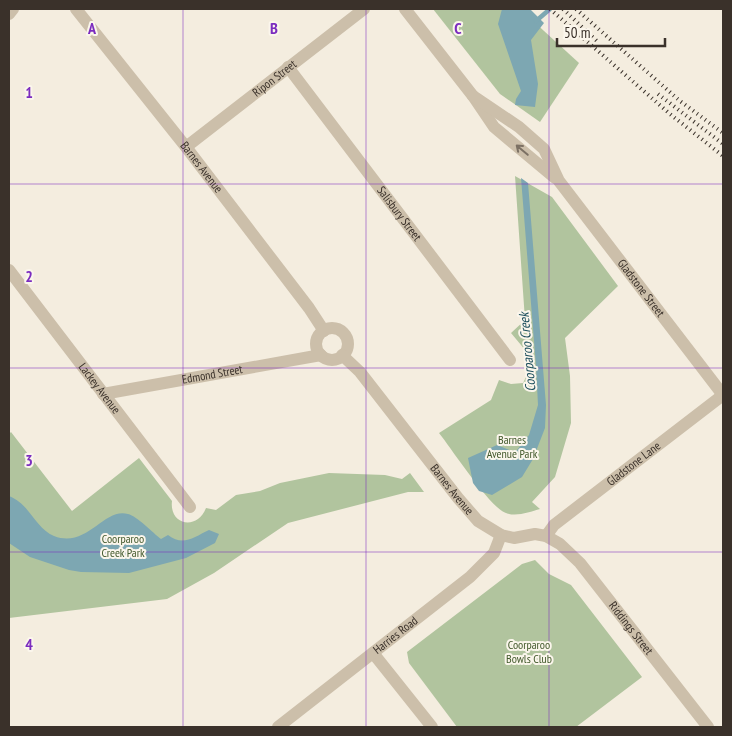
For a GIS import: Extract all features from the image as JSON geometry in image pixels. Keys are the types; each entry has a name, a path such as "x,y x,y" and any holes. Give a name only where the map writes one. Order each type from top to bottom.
{"street":[{"path":"9,14 13,9"},
{"name":"Barnes Avenue","path":"76,9 186,147 324,330"},
{"name":"Ripon Street","path":"186,147 364,9"},
{"name":"Gladstone Street","path":"405,9 473,96 494,128 559,181 723,395"},
{"name":"Salisbury Street","path":"288,67 510,360"},
{"name":"Lackey Avenue","path":"9,270 13,286 103,394 190,507"},
{"path":"333,328 342,333 347,341 347,347 342,355 329,360 320,355 316,342 324,330 333,328"},
{"name":"Edmond Street","path":"103,394 320,355"},
{"name":"Barnes Avenue","path":"342,355 360,372 458,498 478,520 501,536"},
{"name":"Gladstone Lane","path":"546,536 560,521 723,395"},
{"path":"501,536 514,538 535,534 546,536"},
{"name":"Harries Road","path":"278,727 486,562 494,553 501,536"},
{"name":"Riddings Street","path":"546,536 560,544 580,563 708,727"},
{"path":"373,653 432,727"}],"green space":[{"path":"433,9 520,9 579,63 540,122 500,94"},
{"name":"Barnes Avenue Park","path":"515,176 552,197 618,286 565,338 570,376 571,423 555,477 532,502 540,509 523,514 510,514 499,509 471,477 439,433 491,400 499,380 511,384 523,383 529,371 531,357 511,333 525,320"},
{"name":"Coorparoo Creek Park","path":"11,432 72,511 139,458 172,501 172,509 175,515 184,522 196,520 206,508 216,510 236,495 260,491 280,483 329,473 385,475 402,479 410,473 424,492 408,492 288,523 214,573 167,599 9,618 9,434"},
{"name":"Coorparoo Bowls Club","path":"535,560 549,574 571,585 642,677 576,727 457,727 409,663 407,652 522,564"}],"water":[{"path":"502,9 530,9 544,23 531,40 538,84 535,107 515,105 521,91 498,24"},
{"path":"521,178 528,183 546,405 545,428 533,459 522,477 492,495 479,491 473,483 468,458 497,445 512,451 517,450 529,435 538,405"},
{"path":"9,496 22,504 42,528 54,536 76,537 119,513 132,515 161,539 168,535 173,539 184,541 209,530 219,534 215,543 186,558 129,573 69,570 30,557 9,543"}],"waterway":[{"name":"Coorparoo Creek","path":"536,21 550,9"}],"railway":[{"path":"550,9 670,114 723,156"},
{"path":"563,9 599,43"},
{"path":"576,9 680,101 723,133"},
{"path":"658,94 723,144"}]}
